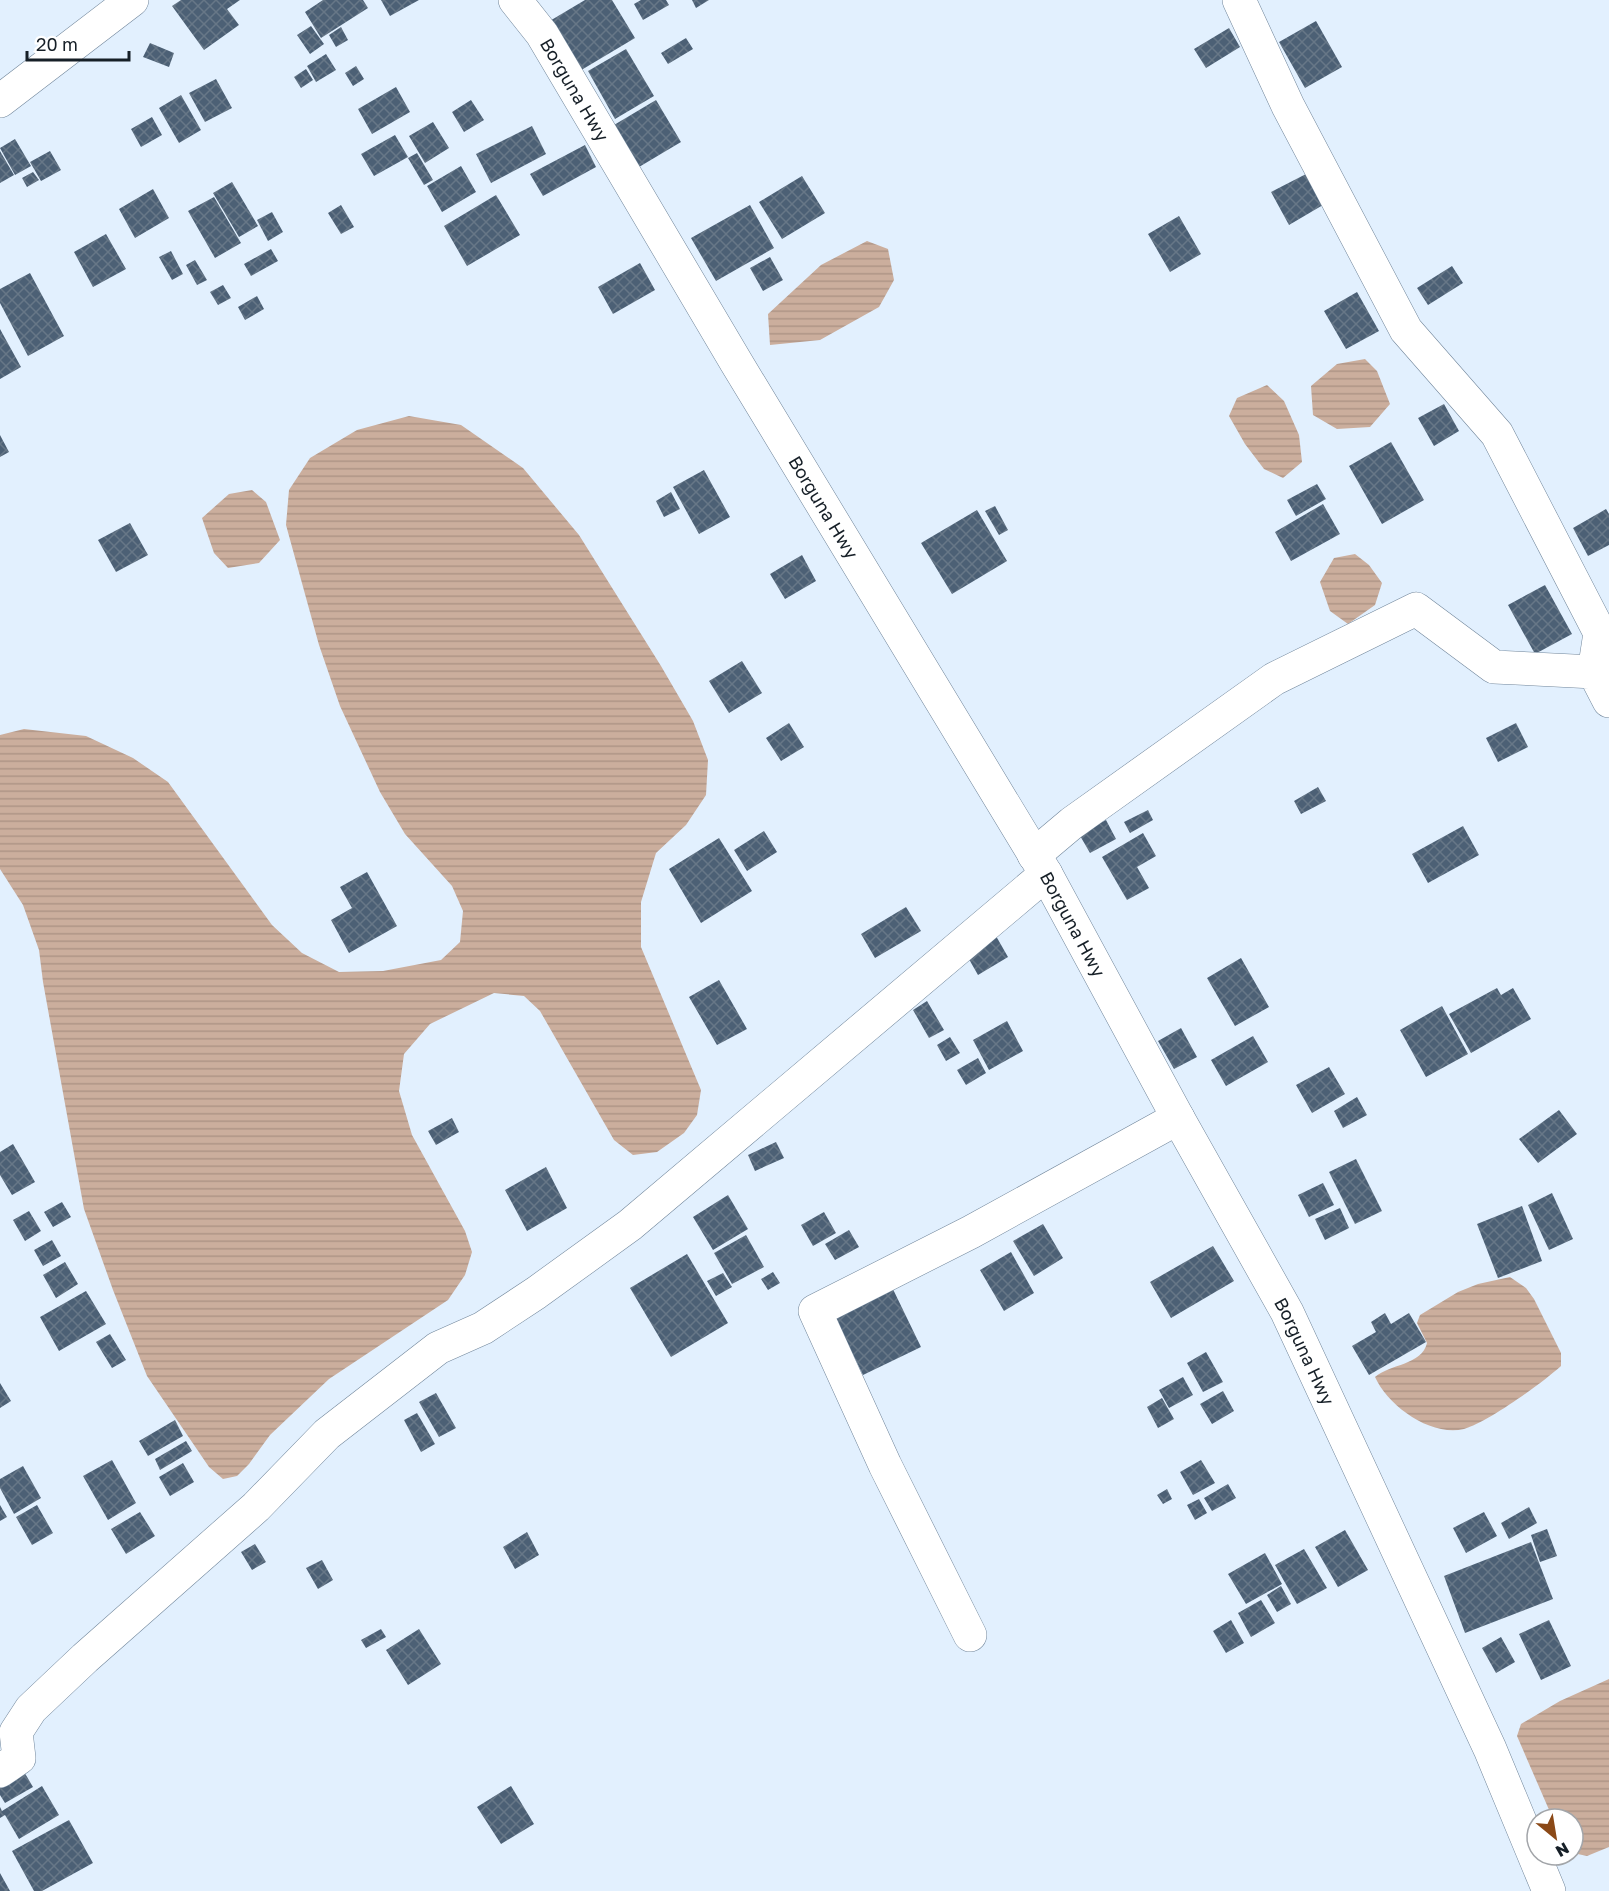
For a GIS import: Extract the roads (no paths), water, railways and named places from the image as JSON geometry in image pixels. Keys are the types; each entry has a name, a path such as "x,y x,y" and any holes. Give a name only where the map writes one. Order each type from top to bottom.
{"street":[{"path":"0,101 132,0"},
{"name":"Borguna Hwy","path":"515,0 542,34 736,362 1040,865 1287,1312 1490,1749 1549,1891"},
{"path":"1239,0 1288,106 1406,330 1497,434 1600,633 1601,670 1609,701"},
{"path":"0,1771 19,1758 8,1720 31,1710 84,1658 256,1507 327,1434 438,1348 492,1322 630,1225 1040,865 1072,823 1274,679 1416,609 1494,667 1601,670"},
{"path":"970,1635 885,1465 815,1311 971,1232 1179,1118"}]}
